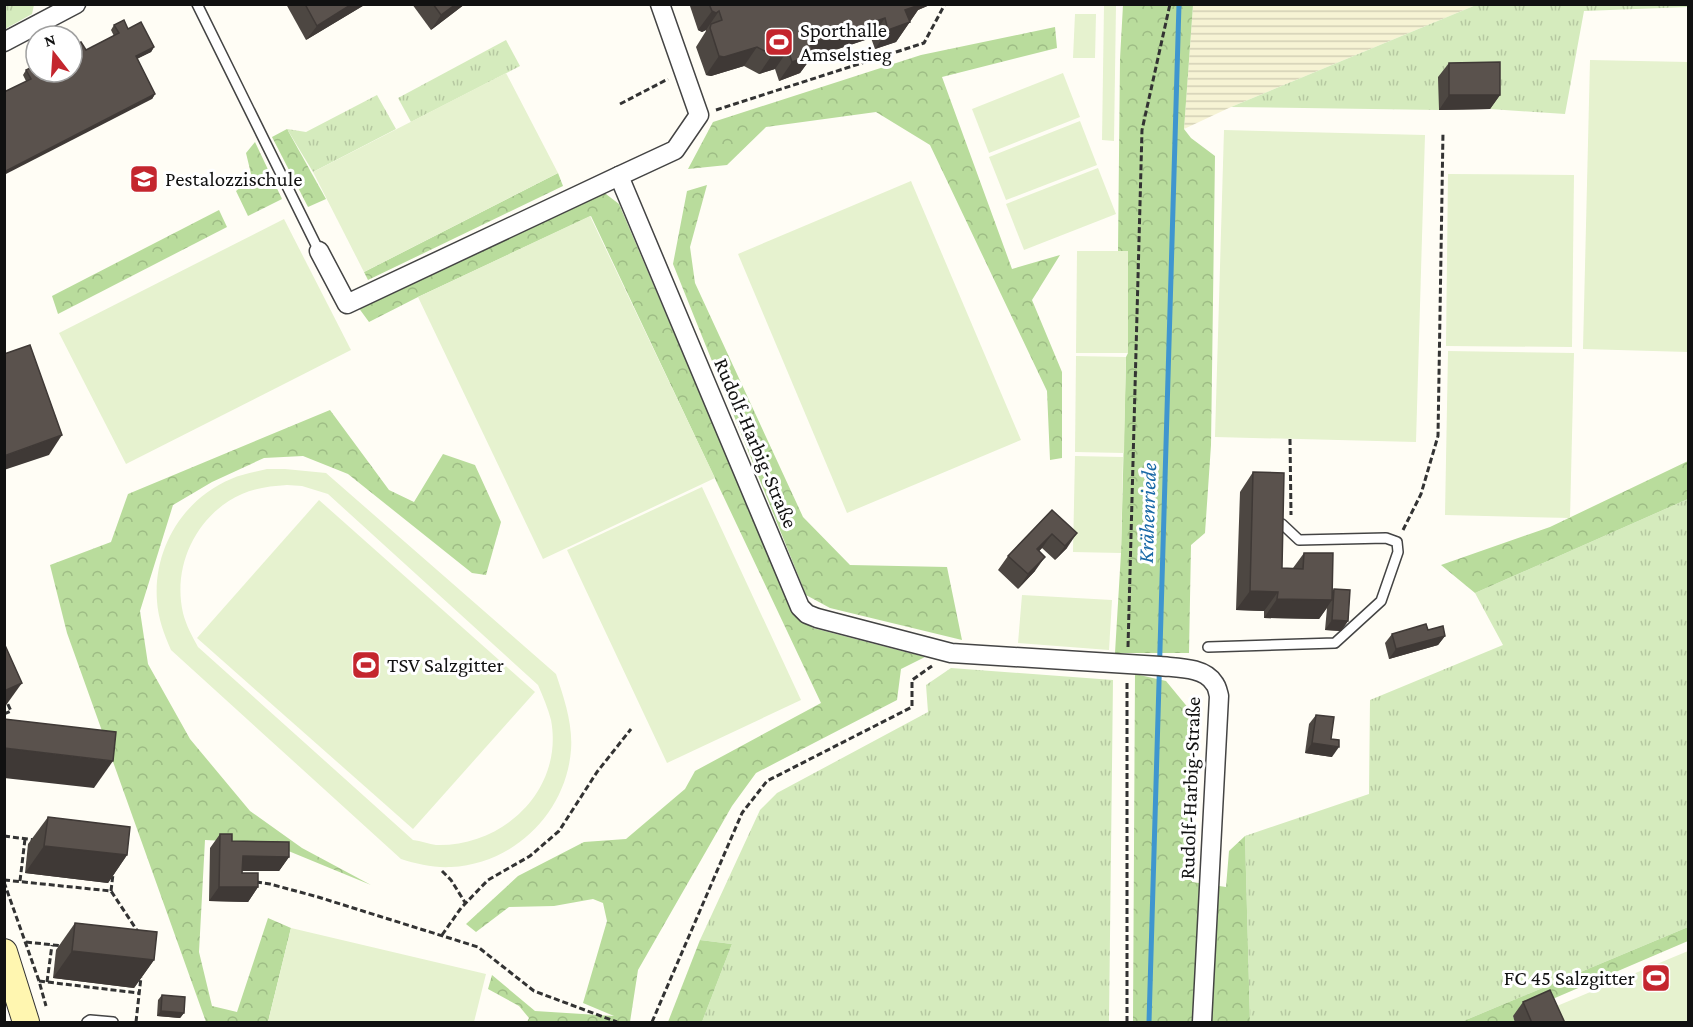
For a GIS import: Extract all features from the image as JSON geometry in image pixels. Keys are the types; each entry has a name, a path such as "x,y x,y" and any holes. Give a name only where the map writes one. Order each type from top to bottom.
{"street":[{"path":"4,42 52,10 76,4"},
{"path":"319,251 347,304 675,150 699,115 660,4"},
{"name":"Rudolf-Harbig-Straße","path":"619,176 800,607 807,614 951,652 1179,668 1207,675 1215,683 1219,696 1202,1023"},
{"path":"15,947 26,1023"}],"lane":[{"path":"197,4 319,251"},
{"path":"1208,647 1335,643 1381,602 1398,552 1397,542 1386,538 1299,540 1282,524"},
{"path":"87,1023 90,1020 113,1023"}],"path":[{"path":"699,115 924,43 945,4"},
{"path":"1127,1023 1136,664 1142,130 1170,4"},
{"path":"620,104 683,71"},
{"path":"1397,542 1422,494 1438,436 1443,132"},
{"path":"1290,439 1291,532"},
{"path":"652,1023 742,813 766,781 912,707 912,680 951,652"},
{"path":"4,696 11,711 4,714"},
{"path":"442,935 488,880 530,856 559,831 597,772 630,729"},
{"path":"4,836 36,841"},
{"path":"20,881 25,839"},
{"path":"113,870 111,891 144,941"},
{"path":"442,871 451,880 466,904"},
{"path":"4,880 111,891"},
{"path":"249,881 270,884 318,897 478,947 534,991 617,1023"},
{"path":"47,982 52,945"},
{"path":"15,947 63,946"},
{"path":"135,1023 141,974"},
{"path":"39,981 139,993"}],"shaded area":[{"path":"1193,5 1476,5 1231,107 1184,129"}],"green space":[{"path":"5,4 34,5 32,14 5,29"},
{"path":"1104,5 1116,5 1114,141 1102,140"},
{"path":"1123,5 1193,5 1184,129 1191,138 1215,156 1211,445 1205,533 1191,545 1189,653 1115,653 1121,553 1126,357 1128,353 1128,251 1118,251 1120,59"},
{"path":"1476,5 1688,5 1688,7 1584,11 1565,114 1490,109 1490,77 1439,78 1439,110 1231,107"},
{"path":"1075,14 1096,14 1095,58 1073,58"},
{"path":"1055,27 1057,48 942,77 1012,269 1060,255 1032,300 1062,372 1062,458 1050,460 1047,391 930,145 876,112 766,127 727,165 688,169 713,122 921,55"},
{"path":"506,40 520,66 411,122 398,98"},
{"path":"1590,60 1688,62 1688,352 1583,349"},
{"path":"506,73 558,173 364,272 313,172"},
{"path":"1063,73 1080,117 989,153 972,109"},
{"path":"377,95 396,129 313,172 287,129 306,132"},
{"path":"1080,121 1097,165 1006,200 989,157"},
{"path":"287,129 326,199 308,207 272,137"},
{"path":"1224,130 1425,135 1416,442 1215,437"},
{"path":"255,142 282,199 248,216 236,191 252,178 246,153"},
{"path":"1098,168 1116,214 1024,250 1006,204"},
{"path":"558,173 563,186 368,280 364,272"},
{"path":"1448,174 1574,175 1572,347 1446,346"},
{"path":"911,181 1021,440 847,513 738,254"},
{"path":"707,185 690,247 695,283 803,517 850,565 947,567 962,640 830,608 806,595 673,264 687,191"},
{"path":"602,191 619,204 793,612 813,628 925,657 901,669 897,700 756,773 732,806 638,970 630,1022 527,1022 529,1018 519,1006 488,989 492,975 535,1011 614,1016 583,1003 607,921 603,903 593,899 554,906 509,907 476,932 466,924 518,876 584,842 626,839 685,789 695,771 821,703 591,216 369,322 358,307"},
{"path":"219,210 227,227 58,314 52,296"},
{"path":"590,216 715,478 543,559 418,297"},
{"path":"284,219 351,350 126,464 59,333"},
{"path":"1077,251 1128,251 1128,353 1076,353"},
{"path":"1448,351 1574,353 1570,518 1445,515"},
{"path":"1076,356 1126,357 1124,453 1075,452"},
{"path":"330,410 389,490 414,502 443,454 475,465 501,522 486,575 472,573 348,474 303,456 264,458 212,482 173,505 140,611 148,664 190,739 250,811 302,848 371,885 269,843 205,840 199,952 212,1006 237,1012 268,918 291,928 268,1022 206,1022 67,633 50,565 111,542 128,494"},
{"path":"1075,456 1123,457 1121,553 1073,552"},
{"path":"1688,461 1688,499 1475,593 1441,565 1550,527"},
{"path":"267,469 326,473 556,674 571,731 571,750 567,773 559,794 547,814 533,831 515,845 496,856 474,864 451,867 438,867 401,859 171,650 159,614 157,582 160,563 174,528 199,499 214,488 235,477","holes":["302,486 328,494 538,685 551,720 553,745 548,769 538,790 524,809 506,825 484,836 461,843 436,845 413,840 198,647 183,613 181,577 185,560 201,528 212,514 242,494 269,487"]},
{"path":"702,487 801,700 667,763 567,550"},
{"path":"1688,499 1688,927 1461,1022 1250,1022 1245,836 1369,794 1370,700 1503,645 1475,593"},
{"name":"TSV Salzgitter","path":"319,500 535,692 413,829 197,638"},
{"path":"1022,595 1112,600 1109,650 1018,643"},
{"path":"951,668 1113,680 1109,1022 702,1022 732,944 700,940 760,810 777,793 928,712 926,685"},
{"path":"1135,674 1166,681 1194,715 1192,882 1226,887 1229,851 1245,836 1250,1022 1133,1022"},
{"path":"1688,927 1688,941 1513,1016 1515,1022 1461,1022"},
{"path":"291,928 486,974 474,1022 268,1022"},
{"path":"700,940 732,944 702,1022 668,1022"},
{"name":"FC 45 Salzgitter","path":"1688,951 1688,1022 1564,1022 1557,1006"}],"building":[{"path":"305,4 352,4 317,26"},
{"path":"433,4 456,4 441,15"},
{"name":"Sporthalle Amselstieg","path":"709,4 922,4 905,10 910,22 888,30 885,18 810,44 814,54 792,62 788,50 772,55 757,47 724,57 719,56 710,28 711,24 722,20 719,11 716,13 712,11"},
{"path":"124,20 128,29 141,22 154,47 136,56 155,94 4,172 4,92 24,82 84,84 84,47 86,50 119,33 114,25"},
{"path":"1500,62 1500,95 1449,95 1449,63"},
{"path":"30,345 62,435 4,456 4,354"},
{"path":"1253,472 1284,473 1282,568 1303,569 1304,553 1333,553 1332,600 1277,599 1278,592 1250,591"},
{"path":"1052,510 1077,533 1065,546 1052,534 1037,549 1045,557 1028,574 1008,556"},
{"path":"1334,589 1350,590 1348,621 1332,620"},
{"path":"1426,624 1428,630 1443,626 1445,636 1396,649 1392,634"},
{"path":"4,643 22,683 4,691"},
{"path":"1316,715 1334,717 1331,739 1339,740 1339,747 1312,743"},
{"path":"4,719 116,732 113,761 4,748"},
{"path":"48,817 130,827 127,855 44,846"},
{"path":"220,834 232,834 232,841 289,842 289,857 243,856 242,873 258,873 258,887 219,887"},
{"path":"75,923 157,932 154,960 72,951"},
{"path":"1550,990 1565,1023 1532,1023 1523,1002"},
{"path":"162,995 185,997 184,1013 161,1011"}],"waterway":[{"name":"Krähenriede","path":"1149,1022 1179,4"}],"place":[{"name":"Sporthalle Amselstieg","path":"779,42"},
{"name":"Pestalozzischule","path":"144,179"},
{"name":"TSV Salzgitter","path":"366,665"},
{"name":"FC 45 Salzgitter","path":"1656,978"}]}
